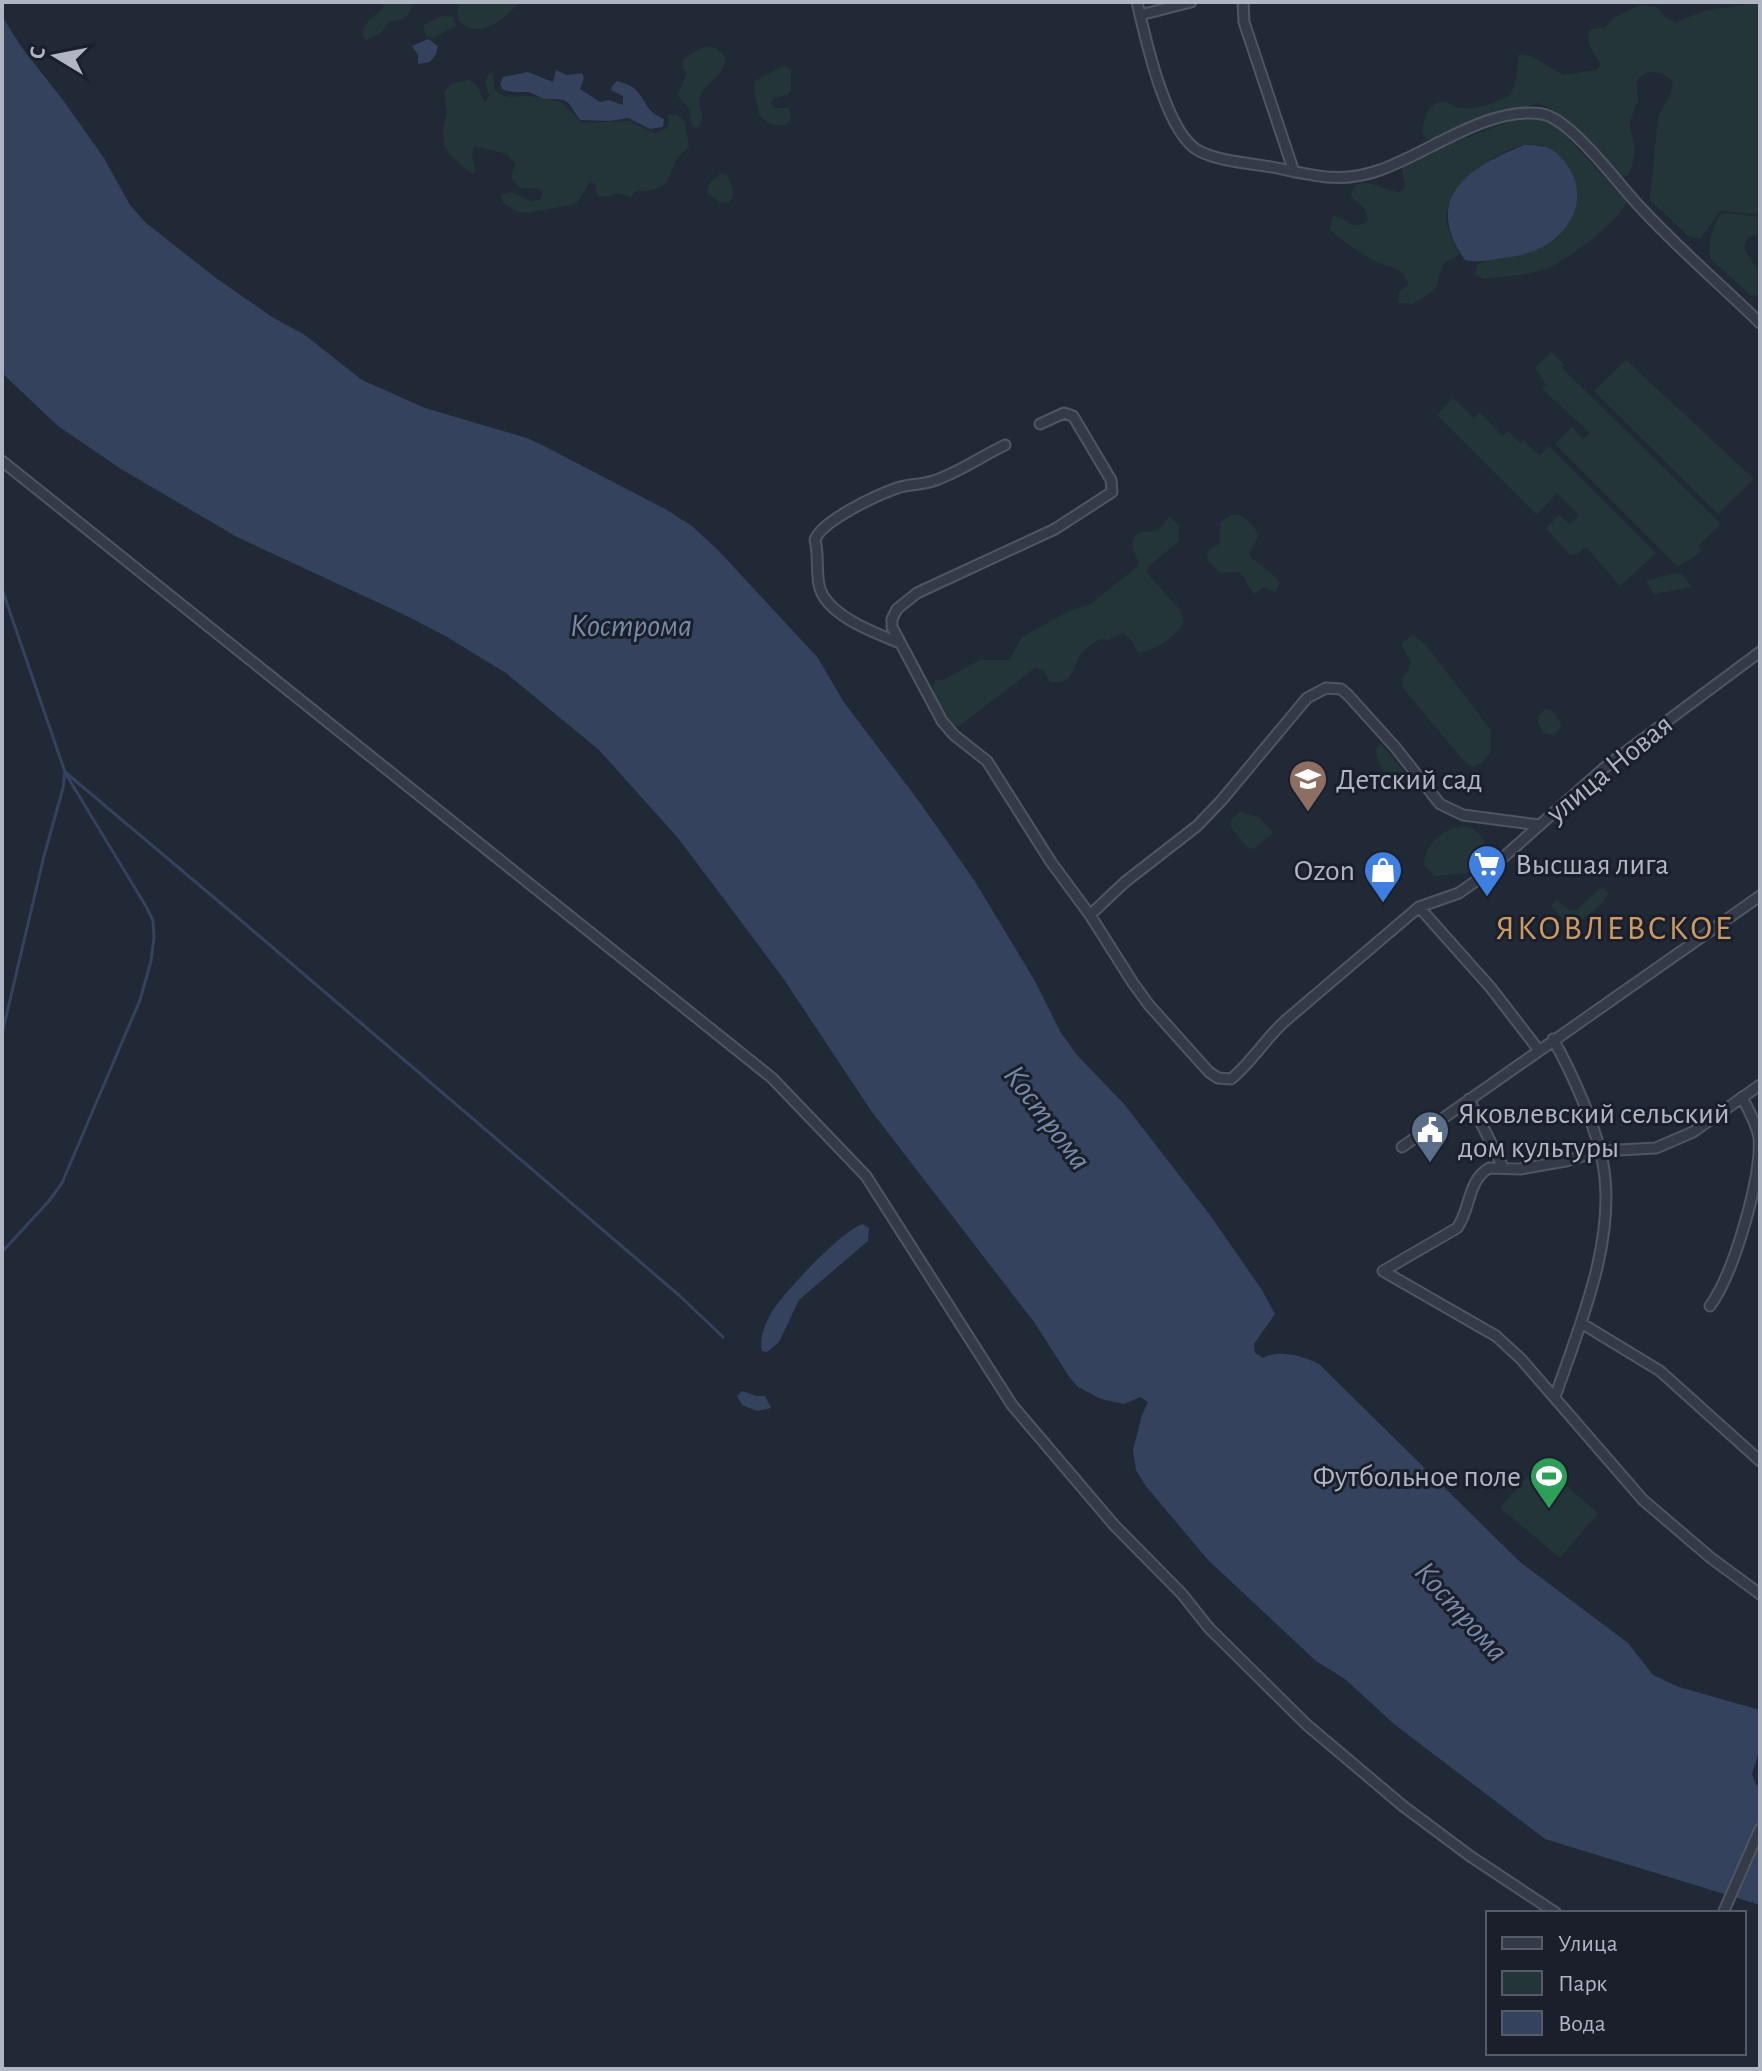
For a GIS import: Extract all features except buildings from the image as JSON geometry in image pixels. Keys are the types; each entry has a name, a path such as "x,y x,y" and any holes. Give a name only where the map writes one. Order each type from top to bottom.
{"street":[{"path":"1137,2 1172,119 1192,146 1200,151 1226,159 1335,178 1379,171 1496,118 1525,113 1547,115 1562,123 1607,168 1641,209 1760,323"},
{"path":"1140,15 1191,2"},
{"path":"1243,2 1244,22 1294,172"},
{"path":"1040,424 1064,413 1073,416 1105,467 1112,492 1055,529 917,593 897,609 892,627 942,721 954,735 987,761 1051,862 1149,1005 1201,1064 1214,1075 1231,1079 1249,1064 1269,1036 1285,1021 1419,907 1491,988 1538,1049"},
{"path":"900,643 861,628 847,619 822,592 815,540 817,534 878,496 899,487 932,481 1005,445"},
{"path":"2,461 772,1078 866,1176 1012,1405 1114,1525 1182,1594 1209,1628 1307,1725 1403,1806 1470,1856 1553,1911"},
{"name":"улица Новая","path":"1419,907 1459,893 1480,878 1604,768 1760,652"},
{"path":"1090,915 1125,882 1197,826 1307,698 1326,688 1341,689 1348,695 1440,804 1463,815 1539,825"},
{"path":"1402,1147 1760,896"},
{"path":"1553,1039 1582,1100 1604,1165 1603,1234 1581,1323 1555,1397"},
{"path":"1760,1085 1693,1132 1656,1148 1599,1151 1520,1169 1489,1168 1477,1178 1457,1228 1383,1271 1496,1336 1521,1359 1643,1500 1760,1594"},
{"path":"1710,1306 1721,1291 1738,1255 1755,1192 1759,1136 1742,1097"},
{"path":"1469,1099 1503,1167"},
{"path":"1581,1323 1660,1371 1760,1461"},
{"path":"1724,1911 1760,1829"}],"green space":[{"path":"381,2 414,2 405,17 390,21 380,34 366,40 363,30 384,7"},
{"path":"458,2 520,2 491,26 475,29 458,20"},
{"path":"1760,2 1760,214 1720,211 1700,239 1688,236 1650,200 1658,117 1673,82 1660,73 1645,73 1636,81 1638,101 1629,123 1635,147 1627,176 1621,177 1555,111 1538,103 1434,140 1426,139 1422,133 1426,116 1436,103 1447,102 1469,108 1509,96 1515,85 1519,54 1531,56 1563,75 1596,70 1601,65 1588,43 1589,30 1605,27 1614,18 1640,5 1657,7 1665,17 1675,22 1705,11"},
{"path":"441,16 453,17 456,26 433,38 426,35 423,25"},
{"path":"713,47 722,53 724,66 700,97 702,119 695,127 691,123 690,110 677,95 687,73 682,67 683,59 701,48"},
{"path":"783,66 791,70 791,91 774,98 771,103 775,108 789,108 791,118 787,124 775,125 759,115 754,85 755,81"},
{"path":"489,74 493,74 497,92 508,97 529,96 561,102 582,123 630,121 654,133 667,128 667,115 677,115 685,122 689,148 681,154 670,176 660,187 636,191 631,197 617,193 607,197 597,196 595,184 590,182 572,205 525,213 517,211 503,203 501,195 512,192 532,202 540,199 543,192 522,188 515,183 511,176 516,164 507,154 474,146 472,156 476,172 472,174 451,156 444,145 443,129 447,113 444,92 453,83 469,80 476,84 485,102 489,96 485,81"},
{"path":"1527,118 1545,120 1558,127 1626,201 1606,227 1560,262 1536,272 1518,275 1484,279 1475,274 1477,265 1531,251 1548,243 1544,145 1513,148 1489,161 1466,180 1451,202 1446,219 1459,255 1443,265 1434,291 1412,304 1398,303 1399,292 1409,284 1402,273 1362,253 1330,229 1333,216 1355,225 1368,220 1365,209 1351,197 1353,188 1358,184 1371,184 1400,192 1405,187 1402,169 1408,160 1511,121"},
{"path":"721,173 727,175 733,189 728,203 720,202 707,193 709,184"},
{"path":"1720,215 1760,217 1760,234 1748,237 1744,248 1760,274 1760,296 1750,295 1710,258 1710,241 1715,225"},
{"path":"1551,352 1565,365 1562,368 1721,524 1698,546 1701,552 1678,567 1555,444 1572,427 1583,439 1590,433 1542,389 1546,385 1535,368"},
{"path":"1626,360 1754,479 1718,514 1594,391"},
{"path":"1453,398 1474,418 1480,412 1502,436 1508,431 1520,443 1524,440 1539,456 1549,446 1656,553 1620,586 1586,547 1570,555 1546,528 1559,515 1570,524 1579,515 1557,493 1537,515 1437,415"},
{"path":"1234,514 1246,519 1257,532 1259,536 1249,553 1280,583 1275,592 1264,587 1254,594 1240,572 1221,573 1208,561 1207,552 1220,543 1220,522"},
{"path":"1169,517 1179,525 1179,541 1146,572 1181,611 1184,622 1170,638 1144,652 1138,652 1123,633 1108,640 1100,639 1083,652 1065,680 1050,682 1043,670 1035,668 959,726 951,724 933,691 935,680 943,680 980,660 1009,660 1022,637 1069,611 1091,604 1138,566 1139,561 1132,548 1136,536 1156,530"},
{"path":"1682,574 1692,587 1654,594 1646,581"},
{"path":"1413,635 1425,644 1491,730 1491,752 1482,763 1473,767 1463,760 1403,688 1402,678 1411,662 1402,643"},
{"path":"1545,709 1551,710 1560,722 1561,728 1554,735 1543,733 1538,722 1538,716"},
{"path":"1381,744 1410,779 1411,788 1392,780 1382,768 1376,748"},
{"path":"1240,812 1259,817 1272,831 1253,849 1248,848 1230,826 1231,820"},
{"path":"1464,826 1479,834 1483,840 1483,861 1471,873 1435,876 1424,865 1431,844 1449,830"},
{"path":"1601,888 1609,892 1602,902 1591,913 1573,923 1567,924 1551,906 1556,899 1569,910 1576,910"},
{"name":"Футбольное поле","path":"1539,1462 1598,1513 1560,1558 1500,1508"}],"water":[{"name":"Кострома","path":"2,16 22,48 104,158 130,205 146,223 216,278 272,317 305,335 362,380 425,408 527,438 544,446 667,510 692,526 718,550 818,658 843,701 974,880 1035,981 1061,1033 1077,1055 1124,1104 1210,1215 1262,1290 1275,1314 1254,1344 1255,1353 1263,1358 1276,1354 1291,1355 1319,1364 1520,1562 1628,1643 1653,1675 1679,1687 1760,1710 1760,1748 1752,1774 1760,1787 1760,1905 1545,1839 1394,1724 1345,1679 1316,1661 1208,1560 1136,1470 1133,1450 1148,1402 1140,1397 1124,1404 1101,1399 1078,1387 1070,1378 1034,1322 872,1112 783,978 718,891 678,838 599,750 506,673 447,637 237,537 121,469 58,426 2,373"},
{"path":"428,39 438,46 436,54 430,62 418,64 418,55 412,46"},
{"path":"556,70 567,75 582,73 584,78 580,89 600,102 609,100 623,105 623,96 611,90 612,86 617,81 630,85 650,110 664,119 663,127 650,129 628,118 580,120 564,100 508,91 502,89 500,84 503,77 528,72 553,82"},
{"path":"1524,145 1551,149 1565,162 1575,180 1577,192 1573,215 1559,235 1534,251 1488,260 1465,260 1453,238 1448,219 1450,202 1457,188 1485,164"},
{"path":"863,1224 869,1228 868,1241 799,1300 779,1342 767,1352 762,1351 764,1328 776,1306 828,1250"},
{"path":"742,1391 765,1396 771,1408 757,1411 742,1405 737,1396"}],"waterway":[{"path":"2,589 65,772 2,1034"},
{"path":"65,772 680,1296 723,1337"},
{"path":"2,1252 62,1183 140,1000 151,961 153,921 67,776"}],"place":[{"name":"Детский сад","path":"1308,813"},
{"name":"Высшая лига","path":"1487,898"},
{"name":"Ozon","path":"1383,904"},
{"name":"Яковлевский сельский дом культуры","path":"1430,1164"},
{"name":"Футбольное поле","path":"1549,1510"}],"district":[{"name":"ЯКОВЛЕВСКОЕ","path":"1615,927"}]}
